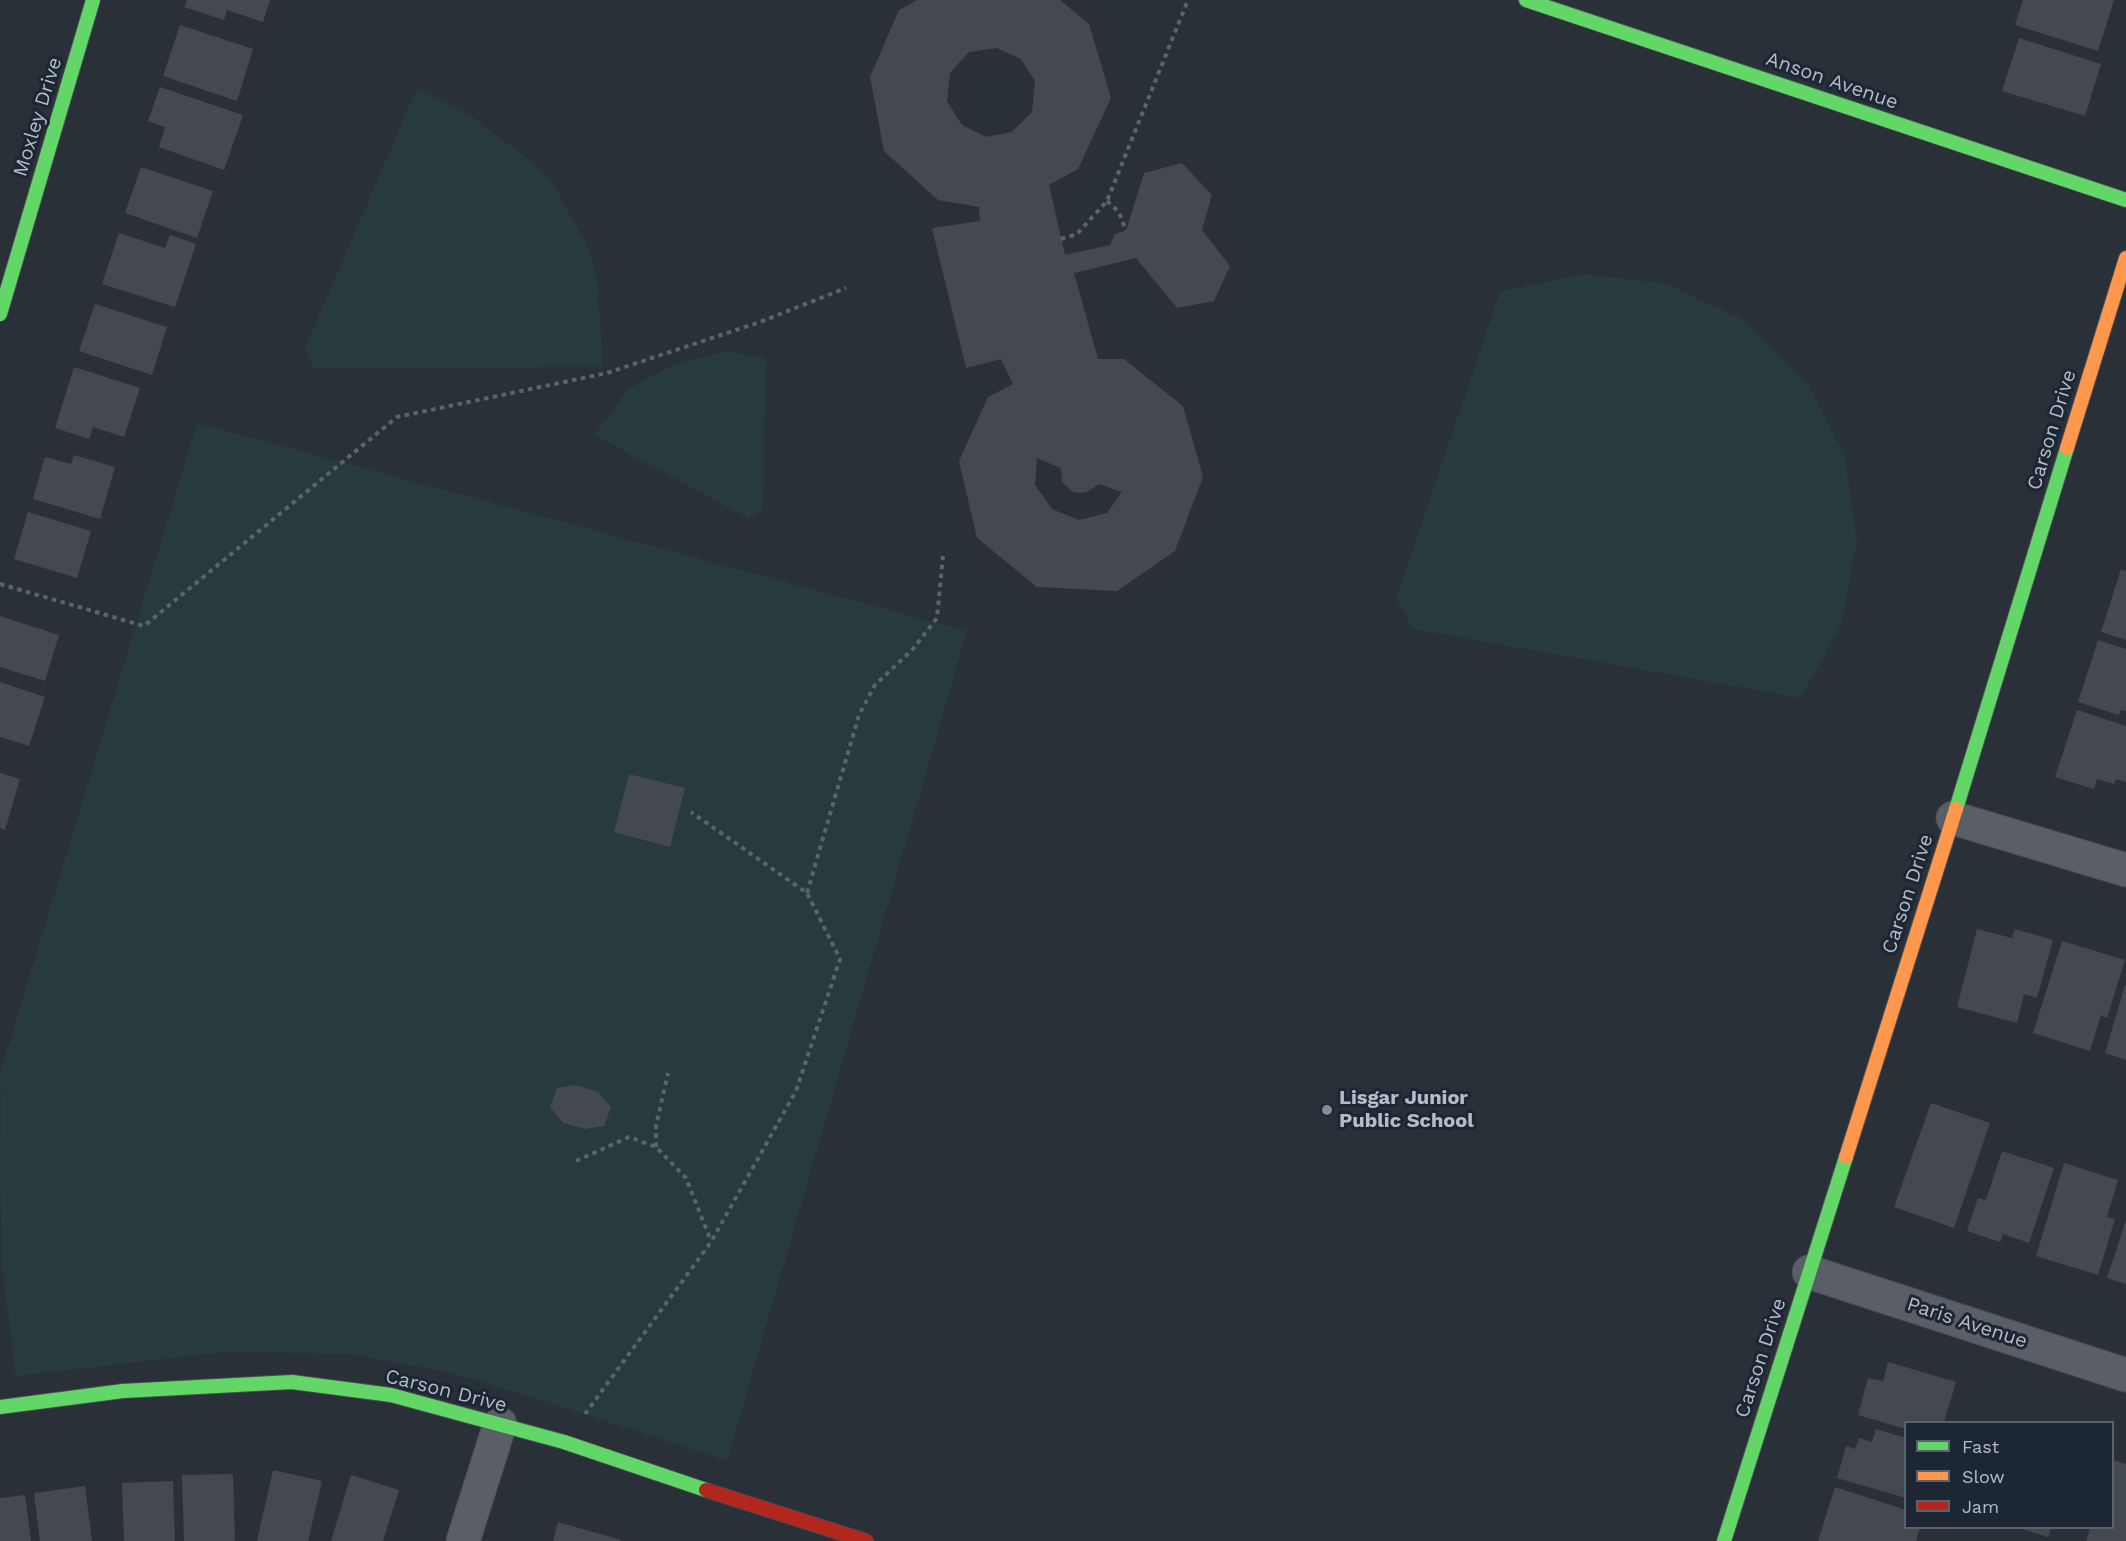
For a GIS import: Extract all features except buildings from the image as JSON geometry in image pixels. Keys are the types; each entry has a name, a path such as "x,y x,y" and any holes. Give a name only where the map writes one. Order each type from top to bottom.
{"street":[{"name":"Moxley Drive","path":"0,314 93,0"},
{"name":"Anson Avenue","path":"1526,0 2126,200"},
{"name":"Carson Drive","path":"1724,1541 1953,818 2126,258"},
{"path":"1953,818 2126,870"},
{"name":"Paris Avenue","path":"1809,1272 2126,1375"},
{"name":"Carson Drive","path":"0,1407 123,1391 292,1382 391,1395 564,1442 713,1493 866,1541"},
{"path":"463,1541 500,1424"}],"path":[{"path":"1062,239 1077,234 1107,201 1188,0"},
{"path":"1107,201 1119,212 1126,231"},
{"path":"0,584 144,626 397,417 608,373 760,322 846,288"},
{"path":"807,893 859,715 875,685 912,650 937,618 943,556"},
{"path":"564,1442 711,1242 796,1091 840,959 807,893 691,812"},
{"path":"657,1147 657,1126 668,1073"},
{"path":"576,1161 629,1137 657,1147 686,1178 711,1242"}],"green space":[{"path":"417,88 473,117 528,159 553,184 587,245 597,279 603,367 314,368 305,348"},
{"path":"1584,274 1668,284 1745,321 1806,381 1845,456 1857,540 1842,623 1801,698 1413,629 1396,599 1500,292"},
{"path":"729,351 766,359 763,510 747,518 595,435 627,390 676,363"},
{"path":"197,423 967,631 727,1461 451,1373 351,1354 226,1352 16,1376 1,1259 0,1074"}],"traffic: fast":[{"path":"0,314 93,0"},
{"path":"1526,0 2126,200"},
{"path":"1956,809 2067,448"},
{"path":"1724,1541 1846,1157"},
{"path":"0,1407 123,1391 292,1382 391,1395 564,1442 706,1490"}],"traffic: slow":[{"path":"2067,448 2126,258"},
{"path":"1846,1157 1956,809"}],"traffic: jam":[{"path":"706,1490 866,1541"}],"place":[{"name":"Lisgar Junior Public School","path":"1327,1110"}]}
